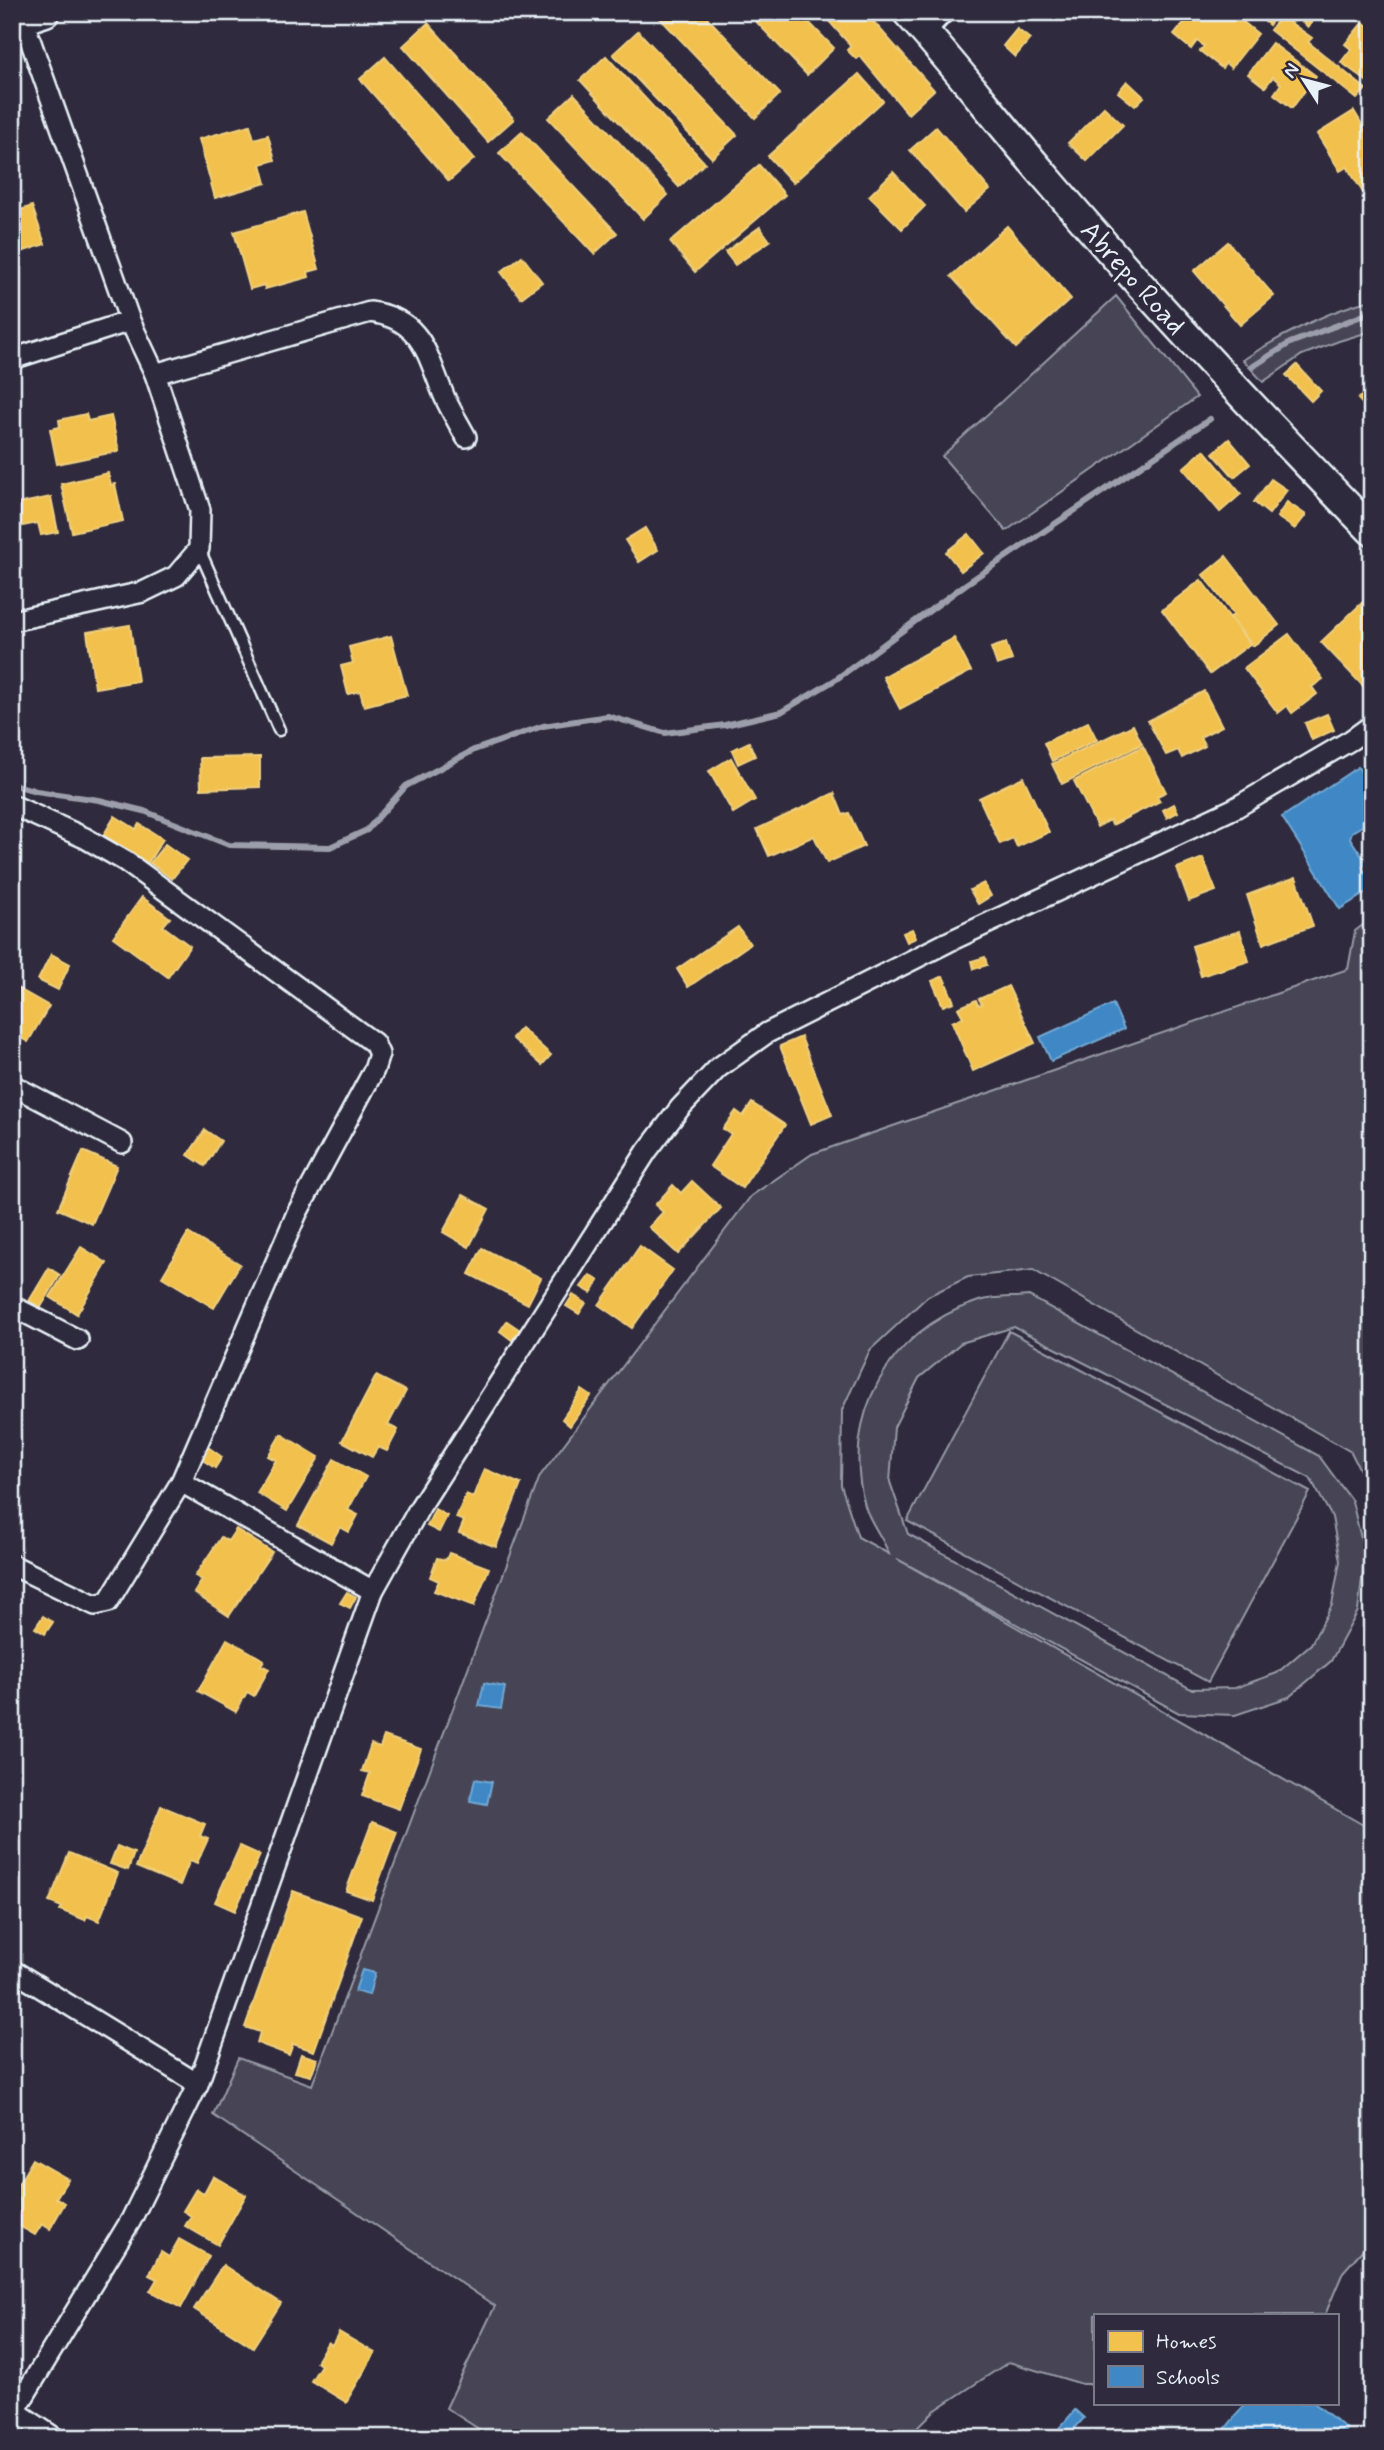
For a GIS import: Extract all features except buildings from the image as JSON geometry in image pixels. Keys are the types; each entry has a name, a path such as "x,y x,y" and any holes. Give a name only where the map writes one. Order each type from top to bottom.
{"main road":[{"name":"Abrepo Road","path":"923,18 1051,184 1304,462 1372,531"}],"street":[{"path":"12,621 143,592 176,576 199,549 200,510 155,374 130,321 27,18"},
{"path":"155,374 370,312 387,314 421,339 430,355 445,398 466,437"},
{"path":"12,359 130,321"},
{"path":"55,2438 13,2410 131,2220 198,2084 373,1591 420,1507 647,1151 680,1108 718,1069 767,1033 960,936 1235,808 1372,725"},
{"path":"12,804 85,838 125,861 374,1044 379,1054 374,1070 296,1213 180,1482 108,1602 95,1605 12,1565"},
{"path":"12,1085 122,1143"},
{"path":"12,1306 78,1340"},
{"path":"180,1482 373,1591"},
{"path":"14,1976 198,2084"}],"lane":[{"path":"199,549 279,730"}],"shaded area":[{"path":"1116,296 1197,397 1006,531 942,456"},
{"path":"1372,300 1372,331 1302,355 1263,382 1243,360 1305,325"},
{"path":"1372,918 1372,1494 1351,1452 1033,1270 968,1277 928,1296 870,1350 842,1410 841,1485 858,1537 889,1554 867,1512 859,1473 860,1441 866,1410 878,1382 896,1356 918,1333 945,1315 982,1300 1029,1296 1319,1456 1352,1501 1365,1555 1358,1611 1331,1661 1289,1697 1235,1715 1179,1713 897,1559 1372,1830 1372,2239 1343,2272 1325,2314 1094,2314 1094,2384 1082,2384 1009,2362 934,2411 907,2438 493,2438 446,2408 495,2306 213,2115 238,2058 312,2085 540,1476 751,1196 812,1154 1348,969 1355,931","holes":["1014,1327 1310,1478 1332,1517 1340,1561 1332,1605 1311,1644 1277,1673 1235,1688 1191,1689 908,1534 890,1482 894,1427 919,1378 961,1343"]},
{"path":"1009,1331 1310,1492 1208,1682 907,1521"}],"waterway":[{"path":"1252,367 1290,343 1372,312"},
{"path":"12,784 144,811 229,845 330,847 367,830 406,786 474,750 543,726 608,716 665,733 725,725 781,712 835,680 966,584 1210,419"}]}
